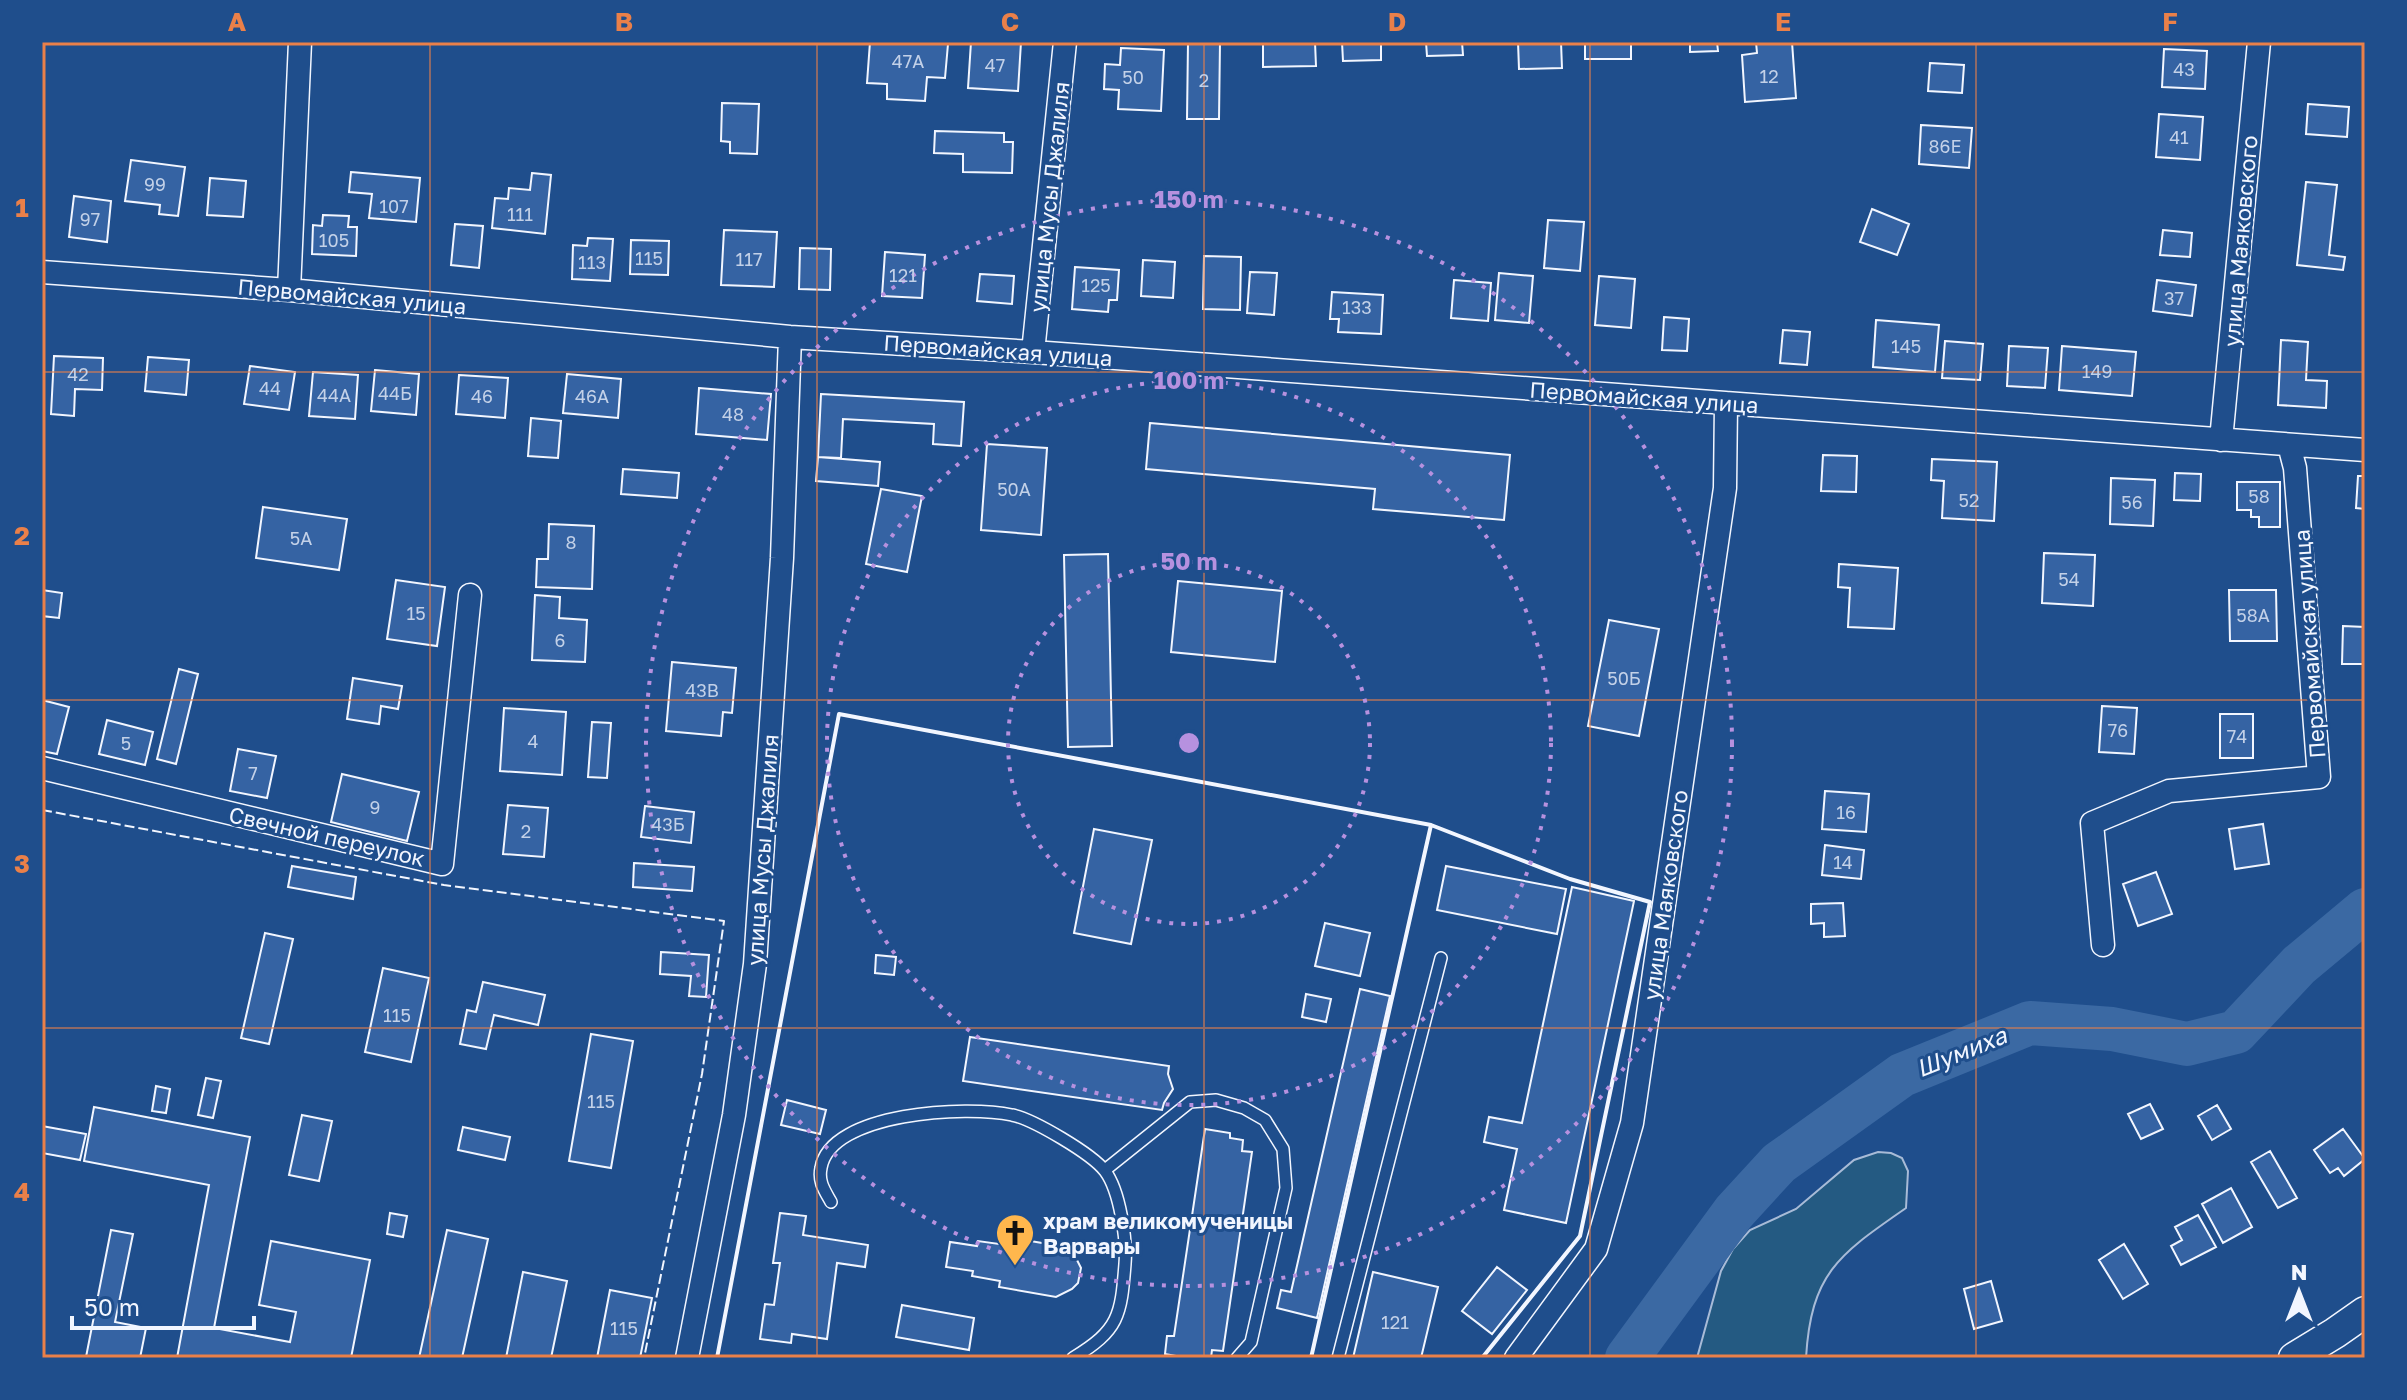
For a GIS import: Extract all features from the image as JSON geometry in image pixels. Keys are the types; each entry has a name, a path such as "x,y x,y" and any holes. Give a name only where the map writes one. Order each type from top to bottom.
{"main road":[{"path":"2294,1358 2365,1312"}],"street":[{"path":"289,290 300,42"},
{"name":"улица Мусы Джалиля","path":"1033,352 1065,42"},
{"name":"улица Маяковского","path":"2221,440 2259,42"},
{"name":"Первомайская улица","path":"42,272 289,290 790,337 1033,352 2365,450"},
{"name":"улица Мусы Джалиля","path":"687,1358 734,1115 755,964 782,558 790,337"},
{"name":"улица Маяковского","path":"1516,1358 1596,1249 1632,1123 1725,488 1726,403"},
{"name":"Первомайская улица","path":"2103,945 2092,823 2169,791 2319,777 2295,468 2289,445"},
{"name":"Свечной переулок","path":"42,768 442,864 470,595"}],"lane":[{"path":"1338,1358 1441,958"},
{"path":"1105,1170 1190,1102 1216,1100 1244,1108 1265,1120 1283,1149 1286,1188 1251,1342 1237,1358"},
{"path":"831,1202 820,1180 821,1165 833,1145 851,1133 908,1115 959,1112 1013,1115 1055,1133 1105,1170 1117,1198 1126,1248 1122,1307 1108,1334 1076,1357"},
{"path":"1076,1357 1096,1358"}],"shaded area":[{"path":"1878,1152 1902,1158 1908,1171 1906,1208 1863,1239 1833,1268 1814,1305 1806,1358 1697,1358 1721,1271 1733,1249 1750,1230 1796,1209 1854,1160"}],"building":[{"path":"870,42 948,44 945,78 927,77 925,101 887,99 887,84 867,83"},
{"path":"971,42 1021,42 1018,91 968,88"},
{"path":"1188,42 1220,42 1219,119 1187,119"},
{"path":"1263,42 1315,42 1316,66 1263,67"},
{"path":"1342,42 1381,42 1381,60 1343,61"},
{"path":"1426,42 1462,42 1463,55 1427,56"},
{"path":"1518,42 1561,42 1562,68 1519,69"},
{"path":"1585,42 1631,42 1631,59 1585,59"},
{"path":"1690,42 1717,42 1718,51 1690,52"},
{"path":"1756,42 1792,42 1796,98 1745,102 1742,55 1757,53"},
{"path":"1121,48 1164,50 1161,111 1118,109 1119,90 1104,89 1105,64 1120,65"},
{"path":"2164,49 2207,51 2205,89 2162,87"},
{"path":"1930,63 1964,65 1962,93 1928,91"},
{"path":"722,103 759,104 757,154 730,153 730,142 721,141"},
{"path":"2308,104 2349,107 2347,137 2306,134"},
{"path":"2159,114 2203,117 2200,160 2156,157"},
{"path":"1921,125 1972,128 1969,168 1919,164"},
{"path":"935,131 1004,133 1004,142 1013,142 1012,173 963,172 963,154 934,153"},
{"path":"131,160 185,167 178,216 159,214 160,205 125,201"},
{"path":"351,172 420,178 416,222 369,218 372,194 349,192"},
{"path":"532,173 551,175 545,234 492,228 495,198 508,199 509,188 530,190"},
{"path":"210,178 246,181 243,217 207,215"},
{"path":"2306,182 2337,185 2329,255 2345,257 2343,270 2297,265"},
{"path":"74,196 111,201 107,242 69,237"},
{"path":"1872,209 1909,224 1897,255 1860,242"},
{"path":"323,215 349,216 348,227 357,227 356,256 312,254 313,225 322,226"},
{"path":"1548,220 1584,222 1580,271 1544,268"},
{"path":"455,224 483,226 479,268 451,265"},
{"path":"724,230 777,232 774,287 721,285"},
{"path":"2163,230 2192,233 2190,257 2160,255"},
{"path":"588,238 613,239 610,281 572,279 573,245 587,246"},
{"path":"631,240 669,241 668,275 630,274"},
{"path":"800,248 831,249 830,290 799,289"},
{"path":"885,252 925,255 922,298 882,296"},
{"path":"1204,256 1241,257 1240,310 1203,309"},
{"path":"1143,260 1175,262 1173,298 1141,296"},
{"path":"1075,267 1119,270 1117,300 1109,300 1108,312 1072,309"},
{"path":"1250,272 1277,273 1274,315 1247,313"},
{"path":"1499,273 1533,276 1529,323 1495,320"},
{"path":"980,274 1014,276 1012,304 977,301"},
{"path":"1599,276 1635,279 1631,328 1595,325"},
{"path":"1454,280 1491,283 1488,321 1451,318"},
{"path":"2157,280 2196,285 2192,316 2153,311"},
{"path":"1332,292 1383,295 1381,334 1338,332 1339,319 1330,319"},
{"path":"1664,317 1689,319 1687,351 1662,350"},
{"path":"1876,320 1939,325 1935,372 1873,367"},
{"path":"1783,330 1810,332 1807,365 1780,363"},
{"path":"2281,340 2308,342 2306,380 2327,381 2326,408 2278,405"},
{"path":"1945,341 1983,344 1980,380 1942,378"},
{"path":"2009,346 2048,348 2045,388 2007,386"},
{"path":"2062,346 2136,352 2132,396 2059,390"},
{"path":"54,356 103,358 102,390 75,389 74,416 51,414"},
{"path":"148,357 189,360 186,395 145,391"},
{"path":"250,366 295,372 289,410 244,404"},
{"path":"375,370 419,374 416,415 371,411"},
{"path":"313,372 358,375 355,419 309,416"},
{"path":"567,374 621,379 618,418 563,413"},
{"path":"459,375 508,378 505,418 456,414"},
{"path":"699,388 771,394 767,440 696,434"},
{"path":"821,394 964,402 961,446 933,444 934,424 843,419 841,458 818,457"},
{"path":"531,418 561,421 558,458 528,456"},
{"path":"1150,423 1510,455 1504,520 1373,509 1375,489 1146,469"},
{"path":"987,444 1047,448 1041,535 981,530"},
{"path":"1823,455 1857,456 1856,492 1821,491"},
{"path":"818,457 880,462 878,486 816,481"},
{"path":"1932,459 1997,462 1994,521 1942,518 1944,481 1931,480"},
{"path":"623,469 679,473 677,498 621,494"},
{"path":"2175,473 2201,474 2200,501 2174,500"},
{"path":"2358,476 2365,476 2365,509 2356,508"},
{"path":"2111,478 2155,480 2153,526 2110,524"},
{"path":"2237,482 2280,482 2280,527 2259,527 2259,517 2251,517 2251,510 2237,510"},
{"path":"881,489 922,496 907,572 866,564"},
{"path":"263,507 347,519 339,570 256,558"},
{"path":"549,524 594,526 592,589 536,587 537,559 548,559"},
{"path":"2044,553 2095,555 2093,606 2042,603"},
{"path":"1108,554 1112,746 1068,747 1064,555"},
{"path":"1839,564 1898,568 1894,629 1848,627 1850,588 1838,587"},
{"path":"396,580 445,587 437,646 387,639"},
{"path":"1178,581 1282,591 1275,662 1171,652"},
{"path":"42,590 62,593 59,618 42,616"},
{"path":"2229,590 2276,590 2277,641 2230,641"},
{"path":"535,595 560,597 559,618 587,620 585,662 532,660"},
{"path":"1609,620 1659,629 1639,736 1588,726"},
{"path":"2343,626 2365,627 2365,664 2342,664"},
{"path":"672,662 736,668 732,713 723,712 721,736 666,731"},
{"path":"179,669 198,674 176,764 157,759"},
{"path":"353,678 402,686 398,709 381,706 379,724 347,719"},
{"path":"42,700 69,707 57,754 42,751"},
{"path":"2102,706 2137,708 2134,754 2099,752"},
{"path":"504,708 566,712 562,775 500,771"},
{"path":"2220,714 2253,714 2253,758 2220,758"},
{"path":"107,720 153,732 145,765 99,754"},
{"path":"592,722 611,723 607,778 588,777"},
{"path":"238,749 276,756 267,798 230,791"},
{"path":"342,774 419,792 407,841 331,822"},
{"path":"1825,791 1869,794 1866,832 1822,829"},
{"path":"508,805 548,808 544,857 503,854"},
{"path":"645,806 694,812 691,843 641,837"},
{"path":"2263,824 2269,864 2235,869 2229,829"},
{"path":"1094,829 1152,840 1131,944 1074,933"},
{"path":"1825,845 1864,850 1861,879 1822,875"},
{"path":"634,863 694,867 692,891 633,887"},
{"path":"292,866 356,877 353,899 288,887"},
{"path":"1446,866 1566,889 1557,934 1437,910"},
{"path":"2156,872 2172,914 2138,926 2123,884"},
{"path":"1572,887 1634,901 1566,1223 1504,1210 1517,1149 1484,1142 1489,1117 1522,1123"},
{"path":"1843,903 1845,936 1824,937 1824,923 1811,924 1811,904"},
{"path":"1325,923 1370,933 1360,976 1315,966"},
{"path":"265,933 293,939 269,1044 241,1038"},
{"path":"661,952 709,955 706,997 689,996 691,976 660,974"},
{"path":"876,955 896,957 894,975 875,973"},
{"path":"383,968 429,978 411,1062 365,1052"},
{"path":"483,982 545,995 538,1025 494,1015 486,1049 460,1044 467,1010 476,1012"},
{"path":"1360,989 1390,996 1317,1318 1277,1308 1281,1290 1291,1292"},
{"path":"1306,994 1331,999 1326,1022 1302,1017"},
{"path":"591,1034 633,1041 611,1168 569,1161"},
{"path":"970,1037 1169,1066 1173,1089 1162,1110 963,1081"},
{"path":"206,1078 221,1081 213,1118 198,1115"},
{"path":"156,1086 170,1089 166,1113 152,1111"},
{"path":"787,1100 826,1110 820,1134 781,1125"},
{"path":"2150,1104 2163,1129 2141,1139 2128,1114"},
{"path":"2217,1105 2231,1129 2212,1140 2198,1116"},
{"path":"94,1107 250,1137 214,1328 290,1342 296,1312 259,1305 271,1241 370,1260 351,1358 177,1358 209,1185 84,1161"},
{"path":"302,1115 332,1121 319,1181 289,1175"},
{"path":"42,1126 86,1134 80,1160 42,1153"},
{"path":"463,1127 510,1137 505,1160 458,1150"},
{"path":"1205,1129 1230,1133 1230,1138 1243,1140 1242,1151 1252,1152 1223,1351 1212,1350 1211,1358 1187,1358 1165,1354 1167,1336 1174,1336"},
{"path":"2343,1129 2365,1159 2344,1176 2338,1168 2330,1173 2314,1150"},
{"path":"2270,1151 2297,1198 2278,1208 2251,1162"},
{"path":"2231,1188 2252,1227 2223,1243 2202,1204"},
{"path":"390,1213 407,1216 403,1237 387,1234"},
{"path":"780,1213 806,1216 803,1235 868,1245 865,1267 837,1263 827,1339 792,1334 791,1343 760,1339 765,1304 774,1305 780,1263 773,1263"},
{"path":"2198,1215 2216,1247 2181,1265 2171,1246 2182,1240 2175,1227"},
{"path":"111,1230 133,1234 115,1322 146,1328 140,1358 86,1357"},
{"path":"447,1230 488,1239 462,1358 419,1358"},
{"name":"храм великомученицы Варвары","path":"1008,1237 1065,1247 1081,1268 1078,1283 1056,1297 999,1287 1000,1281 972,1276 973,1271 946,1267 950,1242 977,1246 978,1241 1006,1245"},
{"path":"2124,1244 2148,1284 2123,1299 2099,1260"},
{"path":"1497,1267 1527,1290 1492,1334 1462,1311"},
{"path":"523,1272 567,1281 551,1358 506,1358"},
{"path":"1373,1272 1438,1287 1421,1358 1353,1358"},
{"path":"1991,1281 2002,1321 1974,1329 1964,1289"},
{"path":"610,1290 652,1298 640,1358 597,1358"},
{"path":"902,1305 974,1318 969,1350 896,1337"}],"waterway":[{"name":"Шумиха","path":"1627,1358 1734,1212 1779,1163 1902,1075 2030,1023 2112,1029 2187,1044 2236,1032 2299,965 2365,910"}],"fence":[{"path":"42,810 444,885 724,921 702,1074 644,1358"}],"wall":[{"path":"717,1358 839,714 1431,825 1311,1358"},
{"path":"1431,825 1570,879 1650,902 1580,1236 1482,1358"}],"place":[{"name":"храм великомученицы Варвары","path":"1015,1267"}]}
